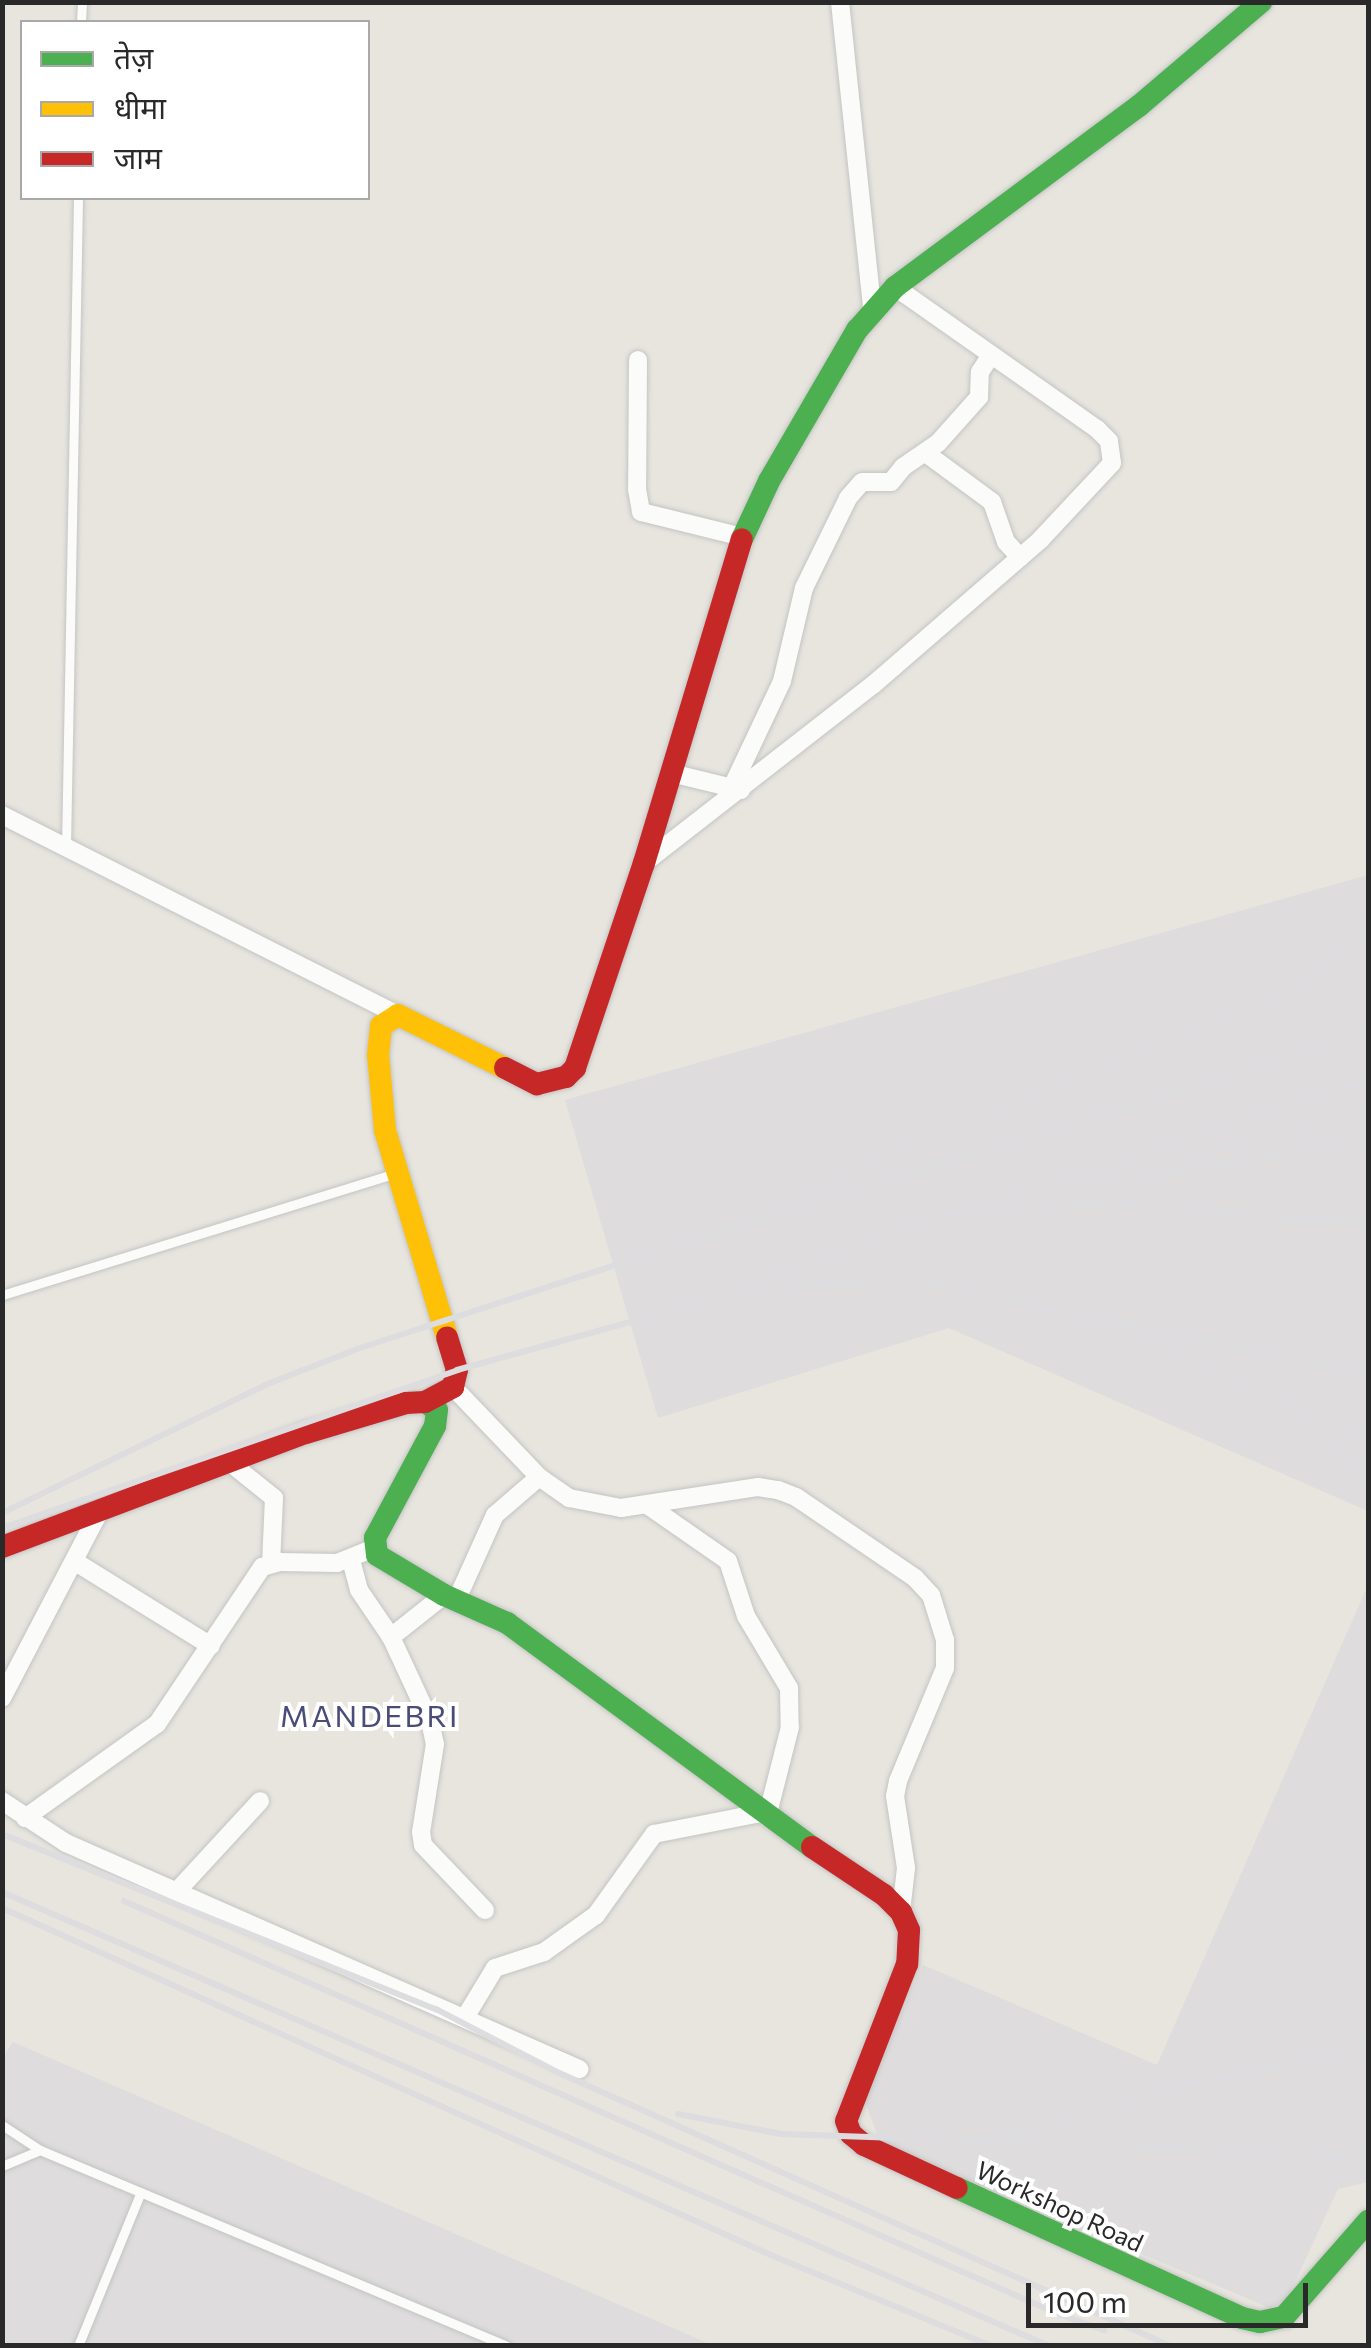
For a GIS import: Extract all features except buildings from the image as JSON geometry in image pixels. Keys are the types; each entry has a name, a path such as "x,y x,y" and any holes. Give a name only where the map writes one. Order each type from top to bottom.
{"main road":[{"path":"2,1546 98,1514 228,1461 360,1416 425,1402 453,1387 458,1370 395,1172 378,1056 381,1026 398,1016 537,1084 566,1077 582,1057 743,536 769,481 872,309 895,286 1140,105 1262,2"},
{"path":"425,1402 437,1410 436,1426 380,1526 374,1548 384,1561 506,1623 764,1815 884,1895 901,1912"},
{"name":"Workshop Road","path":"901,1912 909,1930 907,1964 846,2121 851,2134 864,2146 1242,2318 1260,2322 1284,2317 1368,2221"}],"street":[{"path":"840,2 872,309"},
{"path":"644,863 874,684 1020,557 1094,487 1112,463 1114,450 1097,429 895,286"},
{"path":"737,788 782,681 804,588 848,498 862,482 892,482 903,467 927,454 979,396 980,372 991,355"},
{"path":"638,360 637,490 642,512 743,536"},
{"path":"927,454 992,502 1006,542 1020,557"},
{"path":"671,773 737,788"},
{"path":"2,816 398,1016"},
{"path":"453,1387 556,1491 594,1505 649,1506 758,1487 778,1490 796,1497 915,1578 931,1595 945,1640 945,1668 895,1796 906,1868 901,1912"},
{"path":"228,1461 274,1498 270,1563"},
{"path":"392,1637 450,1597 486,1529 508,1502 539,1478"},
{"path":"466,2016 495,1968 544,1952 596,1915 654,1834 764,1815 790,1727 789,1688 746,1616 728,1561 649,1506"},
{"path":"2,1698 98,1514"},
{"path":"25,1818 157,1724 262,1567 270,1563 351,1560 374,1548"},
{"path":"351,1560 359,1590 392,1637 430,1720 435,1744 423,1844 485,1910"},
{"path":"74,1561 211,1646"},
{"path":"2,1801 66,1843 466,2016 579,2070"},
{"path":"178,1890 260,1801"}],"lane":[{"path":"66,848 78,200"},
{"path":"2,1295 395,1172"},
{"path":"2,2125 40,2150 507,2346"},
{"path":"2,2166 40,2150"},
{"path":"78,2346 142,2192"}],"shaded area":[{"path":"1368,875 1368,1511 949,1328 658,1418 565,1100"},
{"path":"1368,1585 1368,2182 1338,2189 1288,2297 1270,2308 881,2144 864,2099 923,1965 1157,2065"},
{"path":"13,2042 712,2345 3,2345 2,2058"}],"railway":[{"path":"774,1205 928,1137 1269,1000 1314,976 1368,927"},
{"path":"2,1513 270,1383 357,1349 677,1245 1368,1032"},
{"path":"2,1528 457,1370 713,1299 920,1223 1368,1079"},
{"path":"1176,1160 1368,1112"},
{"path":"1088,1179 1222,1166 1368,1133"},
{"path":"990,1211 1106,1201 1289,1219 1368,1220"},
{"path":"763,1291 804,1284 919,1280 1007,1296 1077,1316 1368,1371"},
{"path":"1140,1337 1368,1439"},
{"path":"1285,1411 1368,1477"},
{"path":"2,1834 436,2009 555,2071 1170,2346"},
{"path":"2,1892 1049,2346"},
{"path":"124,1901 1058,2314 1104,2330"},
{"path":"2,1908 773,2256 991,2346"},
{"path":"999,2133 1048,2127 1160,2091 1368,2045"},
{"path":"678,2114 781,2134 1310,2152 1368,2163"}],"traffic: fast":[{"path":"742,539 769,481 857,330 895,287 1140,105 1261,2"},
{"path":"425,1402 437,1410 435,1426 375,1538 377,1555 444,1595 507,1623 812,1847"},
{"path":"957,2188 1242,2318 1260,2322 1284,2317 1368,2221"}],"traffic: slow":[{"path":"447,1337 385,1130 378,1055 381,1026 398,1015 505,1068"}],"traffic: jam":[{"path":"505,1068 537,1084 566,1077 575,1068 644,863 742,539"},
{"path":"2,1547 306,1433 406,1403 425,1402 453,1387 457,1370 447,1337"},
{"path":"812,1847 884,1895 901,1912 909,1930 907,1964 846,2121 851,2134 864,2145 957,2188"}],"district":[{"name":"MANDEBRI","path":"370,1715"}]}
